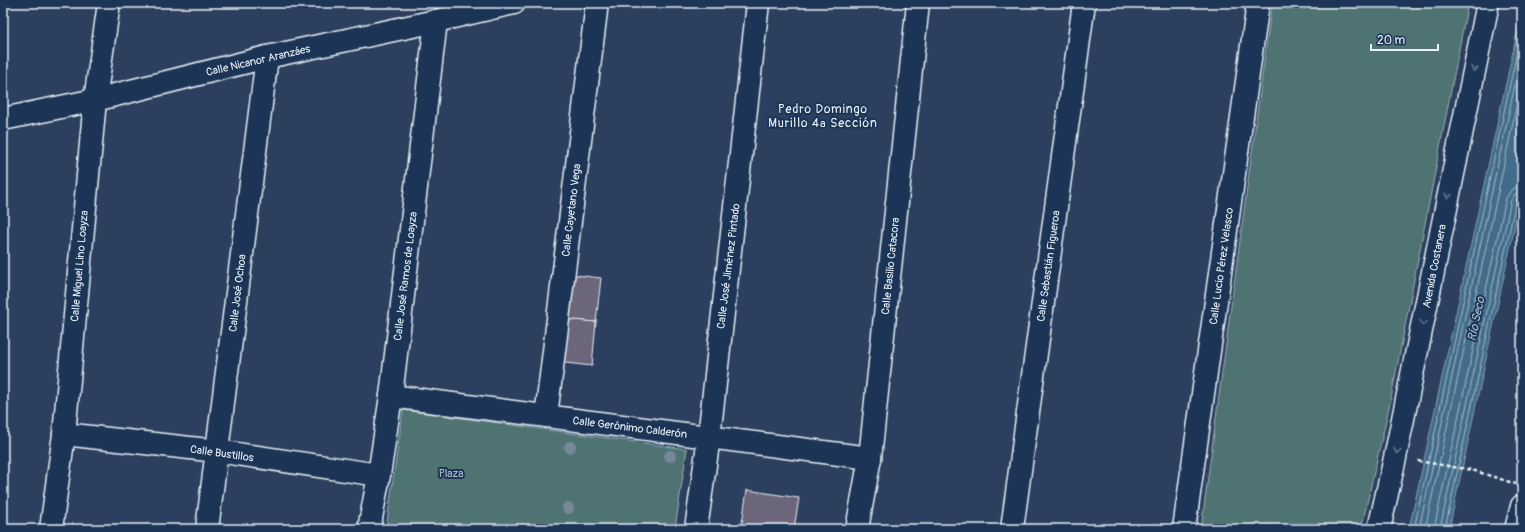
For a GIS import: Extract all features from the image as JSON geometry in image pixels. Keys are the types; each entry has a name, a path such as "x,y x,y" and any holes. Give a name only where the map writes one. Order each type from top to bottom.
{"street":[{"name":"Calle Miguel Lino Loayza","path":"51,529 64,434 95,100 109,3"},
{"name":"Calle Nicanor Aranzáes","path":"3,119 95,100 267,57 514,3"},
{"name":"Calle Cayetano Vega","path":"546,416 597,3"},
{"name":"Calle José Jiménez Pintado","path":"696,529 758,3"},
{"name":"Calle Basilio Catacora","path":"857,529 870,458 918,3"},
{"name":"Calle Sebastián Figueroa","path":"1012,529 1084,3"},
{"name":"Calle Lucio Pérez Velasco","path":"1184,529 1258,3"},
{"name":"Avenida Costanera","path":"1379,529 1395,458 1488,3"},
{"name":"Calle José Ramos de Loayza","path":"369,529 391,396 436,21"},
{"name":"Calle José Ochoa","path":"207,529 267,57"},
{"name":"Calle Gerónimo Calderón","path":"391,396 870,458"},
{"name":"Calle Bustillos","path":"64,434 217,452 379,475"},
{"path":"1516,529 1522,506"}],"path":[{"path":"1410,460 1472,470 1522,486"}],"green space":[{"path":"1272,3 1468,3 1390,403 1361,529 1201,529"},
{"name":"Plaza","path":"403,410 687,449 675,529 386,529"}],"water":[{"name":"Río Seco","path":"1522,10 1522,193 1449,529 1409,529"}],"building":[{"path":"567,274 601,278 596,322 561,319"},
{"path":"561,319 596,322 592,366 557,362"},
{"path":"747,490 799,498 794,529 741,529"}],"district":[{"name":"Pedro Domingo Murillo 4ª Sección","path":"823,116"}]}
